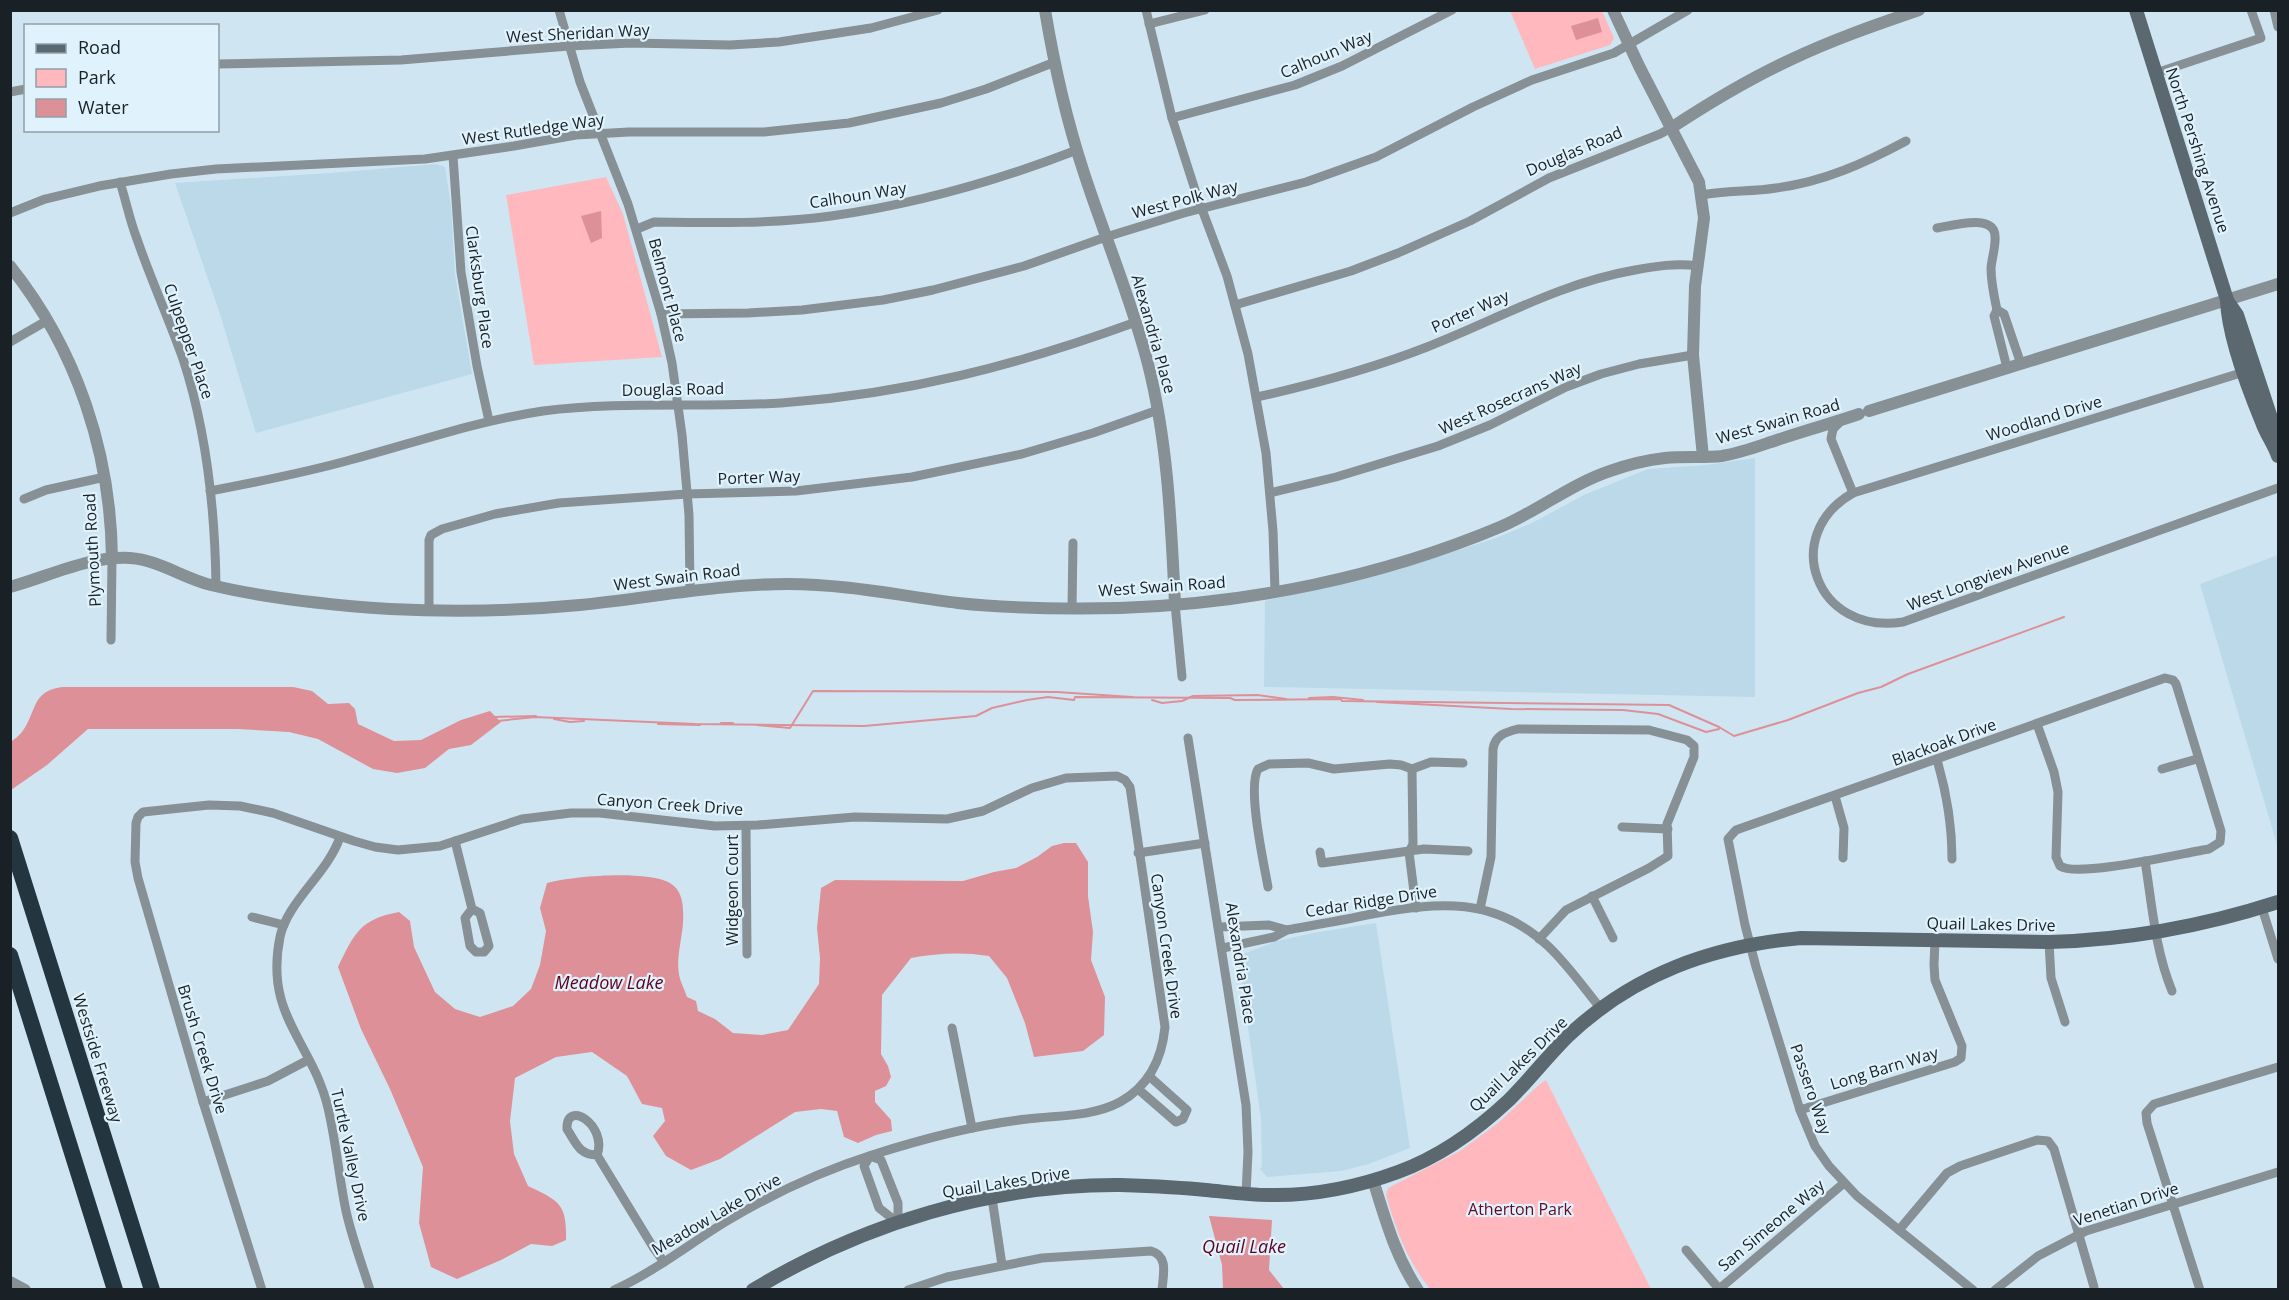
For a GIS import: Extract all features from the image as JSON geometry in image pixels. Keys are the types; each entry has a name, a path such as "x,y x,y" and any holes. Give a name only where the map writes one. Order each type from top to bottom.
{"highway":[{"name":"Westside Freeway","path":"10,838 152,1290"},
{"path":"10,955 115,1290"}],"main road":[{"name":"North Pershing Avenue","path":"2136,10 2227,300 2228,318 2244,372 2262,424 2277,453"},
{"name":"North Pershing Avenue","path":"2227,300 2237,315 2272,421 2277,453"},
{"name":"Quail Lakes Drive","path":"753,1290 805,1261 846,1242 934,1211 992,1198 1043,1190 1116,1185 1166,1186 1246,1194 1286,1195 1317,1193 1374,1180 1431,1156 1464,1137 1487,1120 1510,1099 1569,1035 1626,992 1670,968 1714,952 1750,944 1801,938 2049,942 2090,940 2196,925 2278,902"}],"street":[{"name":"Belmont Place","path":"560,10 580,82 637,229 661,314 678,404 687,494 690,590"},
{"name":"West Sheridan Way","path":"219,64 401,60 569,45 730,45 779,42 871,28 938,10"},
{"name":"Alexandria Place","path":"1045,10 1055,62 1077,150 1136,322 1158,410 1170,497 1175,604 1182,676"},
{"path":"1146,10 1172,118 1235,305 1257,398 1270,493 1275,591"},
{"path":"1149,24 1205,10"},
{"name":"Calhoun Way","path":"1172,118 1242,101 1304,81 1378,49 1452,10"},
{"path":"1613,10 1699,182 1702,195 1704,218 1695,286 1693,355 1703,457"},
{"name":"West Polk Way","path":"661,314 791,311 883,300 976,280 1024,266 1106,237 1202,209 1262,195 1339,171 1410,141 1532,80 1614,53 1688,10"},
{"name":"Douglas Road","path":"1235,305 1351,271 1398,253 1470,220 1549,178 1660,134 1744,83 1789,60 1860,30 1919,10"},
{"path":"2156,73 2261,38 2251,10"},
{"path":"2274,10 2278,27"},
{"name":"West Rutledge Way","path":"10,213 45,199 120,182 216,169 378,163 453,156 600,133 764,132 849,123 941,103 986,89 1055,62"},
{"path":"1702,195 1720,191 1779,188 1817,180 1864,162 1906,141"},
{"name":"Calhoun Way","path":"637,229 654,222 769,221 831,216 884,207 967,188 1077,150"},
{"name":"Clarksburg Place","path":"453,156 461,272 474,353 489,421"},
{"name":"Culpepper Place","path":"120,182 136,236 183,361 197,409 210,491 216,586"},
{"path":"1937,228 1977,221 1992,226 1995,232 1991,267 1997,310 1994,313 2007,369"},
{"name":"Porter Way","path":"1257,398 1389,362 1547,294 1588,280 1656,266 1680,264 1698,266"},
{"name":"Plymouth Road","path":"10,266 48,320 65,352 87,404 98,440 110,514 111,640"},
{"name":"West Swain Road","path":"10,587 93,560 134,558 156,563 194,580 216,586 309,601 429,610 548,607 753,584 807,585 966,603 1072,608 1175,604 1275,591 1381,567 1462,542 1526,516 1573,488 1610,471 1668,458 1703,457 1739,452 2278,284"},
{"path":"1997,310 2004,314 2021,364"},
{"path":"10,342 48,320"},
{"name":"Douglas Road","path":"210,491 303,472 489,421 584,407 734,405 806,401 858,396 927,384 1049,353 1136,322"},
{"name":"West Rosecrans Way","path":"1270,493 1336,477 1438,446 1490,425 1566,387 1601,374 1639,364 1693,355"},
{"name":"Woodland Drive","path":"1853,493 2244,372"},
{"name":"Porter Way","path":"429,610 429,540 434,532 495,514 547,504 687,494 796,491 864,485 922,476 1022,454 1093,433 1158,410"},
{"path":"1842,420 1833,429 1831,439 1853,493"},
{"path":"24,499 46,490 105,477"},
{"name":"West Longview Avenue","path":"1853,493 1841,500 1822,521 1814,552 1816,573 1825,593 1841,610 1866,623 1886,625 1902,622 2278,488"},
{"path":"1072,543 1072,608"},
{"name":"Blackoak Drive","path":"1730,836 1736,830 2164,678 2173,680 2176,684 2197,759"},
{"path":"2037,724 2058,792 2056,857 2060,866 2069,870 2145,861 2210,849 2220,842 2221,831 2197,759 2162,769"},
{"path":"1480,909 1491,857 1493,810 1491,782 1494,742 1500,735 1518,729 1649,730 1687,740 1694,747 1694,757 1667,824 1668,856 1566,910 1539,939"},
{"name":"Alexandria Place","path":"1188,738 1246,1104 1248,1152 1246,1194"},
{"path":"1937,760 1951,817 1952,859"},
{"path":"1268,887 1258,831 1254,789 1255,774 1261,766 1308,763 1334,769 1351,769 1390,764 1412,769 1431,762 1462,763"},
{"path":"1412,769 1413,844 1409,852 1416,908"},
{"name":"Canyon Creek Drive","path":"140,815 147,811 209,805 240,806 273,813 375,847 398,850 424,849 522,819 571,813 600,813 715,826 746,826 855,817 947,819 983,811 1050,781 1066,778 1117,776 1125,780 1130,787 1165,1027 1162,1047 1149,1076 1138,1089"},
{"path":"1835,796 1844,828 1843,858"},
{"name":"Brush Creek Drive","path":"140,815 136,823 135,862 138,878 203,1102 262,1290"},
{"name":"Widgeon Court","path":"746,826 747,954"},
{"path":"1622,827 1668,829"},
{"name":"Passero Way","path":"1730,836 1728,843 1750,944 1800,1110 1815,1146 1844,1183 1973,1290"},
{"name":"Turtle Valley Drive","path":"340,837 333,855 284,925 277,958 277,984 288,1021 323,1090 346,1211 370,1290"},
{"path":"456,841 472,909"},
{"name":"Canyon Creek Drive","path":"1138,853 1205,843"},
{"path":"1320,852 1322,863 1424,849 1468,850"},
{"path":"2145,861 2156,932 2172,992"},
{"path":"1592,896 1613,938"},
{"name":"Cedar Ridge Drive","path":"1223,948 1274,937 1287,930 1416,908 1448,904 1480,909 1515,923 1539,939 1567,966 1601,1009"},
{"path":"2262,908 2277,959"},
{"path":"252,917 284,925"},
{"name":"Cedar Ridge Drive","path":"1219,927 1269,926 1287,930"},
{"name":"Long Barn Way","path":"1800,1110 1955,1062 1960,1058 1962,1046 1935,980 1935,940"},
{"path":"2049,942 2051,978 2065,1022"},
{"path":"952,1028 972,1128"},
{"path":"203,1102 268,1081 308,1060"},
{"path":"2200,1290 2147,1124 2148,1110 2154,1104 2278,1067"},
{"path":"1138,1089 1176,1122 1183,1119 1187,1110 1149,1076"},
{"name":"Meadow Lake Drive","path":"614,1290 766,1200 801,1183 870,1156 972,1128 1027,1119 1096,1112 1120,1102 1138,1089"},
{"path":"597,1155 586,1155 582,1152 567,1130 568,1120 572,1117 583,1116 594,1129 599,1140 597,1155 664,1262"},
{"path":"1899,1230 1939,1180 1953,1169 2042,1140 2048,1141 2054,1149 2094,1287"},
{"path":"870,1156 881,1160 898,1203 898,1223 879,1208 864,1166 870,1156"},
{"name":"Venetian Drive","path":"1995,1290 2038,1256 2079,1234 2278,1172"},
{"path":"1374,1180 1392,1240 1404,1267 1418,1290"},
{"name":"San Simeone Way","path":"1719,1289 1844,1183"},
{"path":"992,1198 1002,1265"},
{"path":"1686,1250 1719,1289"},
{"path":"908,1290 947,1277 1042,1258 1151,1251 1160,1254 1163,1259 1162,1290"},
{"path":"10,1282 25,1290"}],"shaded area":[{"path":"436,164 445,167 451,206 455,275 472,374 256,433 220,314 175,183"},
{"path":"1755,458 1755,697 1264,687 1265,601 1394,571 1496,538 1532,523 1584,495 1648,469 1707,465"},
{"path":"2278,555 2278,848 2200,584"},
{"path":"1376,923 1410,1148 1369,1164 1341,1171 1267,1177 1260,1169 1262,1166 1261,1119 1239,963 1243,954 1277,941"}],"green space":[{"path":"1510,11 1602,11 1614,38 1610,45 1535,69"},
{"path":"606,177 623,214 662,357 534,365 506,195"},
{"name":"Atherton Park","path":"1546,1080 1651,1289 1430,1289 1403,1244 1386,1195 1388,1188 1460,1151 1498,1123"}],"water":[{"path":"1598,18 1602,32 1576,40 1571,26"},
{"path":"601,211 602,238 591,243 581,216"},
{"path":"62,687 293,687 312,691 328,704 349,703 355,709 358,724 394,741 421,740 461,720 490,711 501,722 471,745 449,749 425,768 397,773 373,769 318,739 289,732 237,729 88,729 47,765 11,790 11,742 22,732 40,698 52,689"},
{"name":"Meadow Lake","path":"1076,843 1088,862 1088,896 1093,932 1091,960 1105,997 1104,1035 1083,1051 1034,1057 1025,1023 1007,978 989,956 950,954 911,958 882,995 881,1054 891,1077 886,1086 875,1091 875,1102 891,1120 892,1131 858,1143 844,1137 837,1111 821,1109 795,1112 720,1159 691,1170 666,1156 653,1136 665,1121 662,1108 642,1104 627,1076 592,1052 556,1057 515,1078 510,1121 514,1154 528,1186 559,1205 565,1218 566,1240 552,1246 531,1244 457,1279 431,1267 419,1223 423,1167 390,1089 361,1029 338,967 354,937 367,924 375,919 399,912 410,921 414,947 435,992 455,1009 480,1017 513,1006 531,989 540,965 546,931 540,908 547,883 574,878 628,875 659,879 673,885 682,899 683,919 678,971 687,997 696,1001 698,1011 715,1019 733,1033 762,1035 788,1030 819,984 820,958 817,928 821,888 835,880 963,881 1016,868 1052,846"},
{"name":"Quail Lake","path":"1209,1216 1272,1220 1269,1270 1284,1289 1223,1289 1222,1265"}],"waterway":[{"path":"497,721 535,717 695,724 864,726 976,716 992,708 1048,697 1074,700 1075,697 1341,699 1342,701 1669,705 1734,736 1788,720 1858,693 1881,687 1908,674 2064,617"},
{"path":"757,725 790,728 813,691 1057,692 1132,697"},
{"path":"1152,700 1162,703 1182,701 1193,696 1257,695 1286,699"},
{"path":"1309,698 1333,697 1363,700"},
{"path":"1377,702 1511,709 1623,710 1658,714 1706,732 1719,729"},
{"path":"494,717 536,716"},
{"path":"554,719 570,722 584,721"},
{"path":"721,723 733,723"},
{"path":"658,724 700,725"}]}
